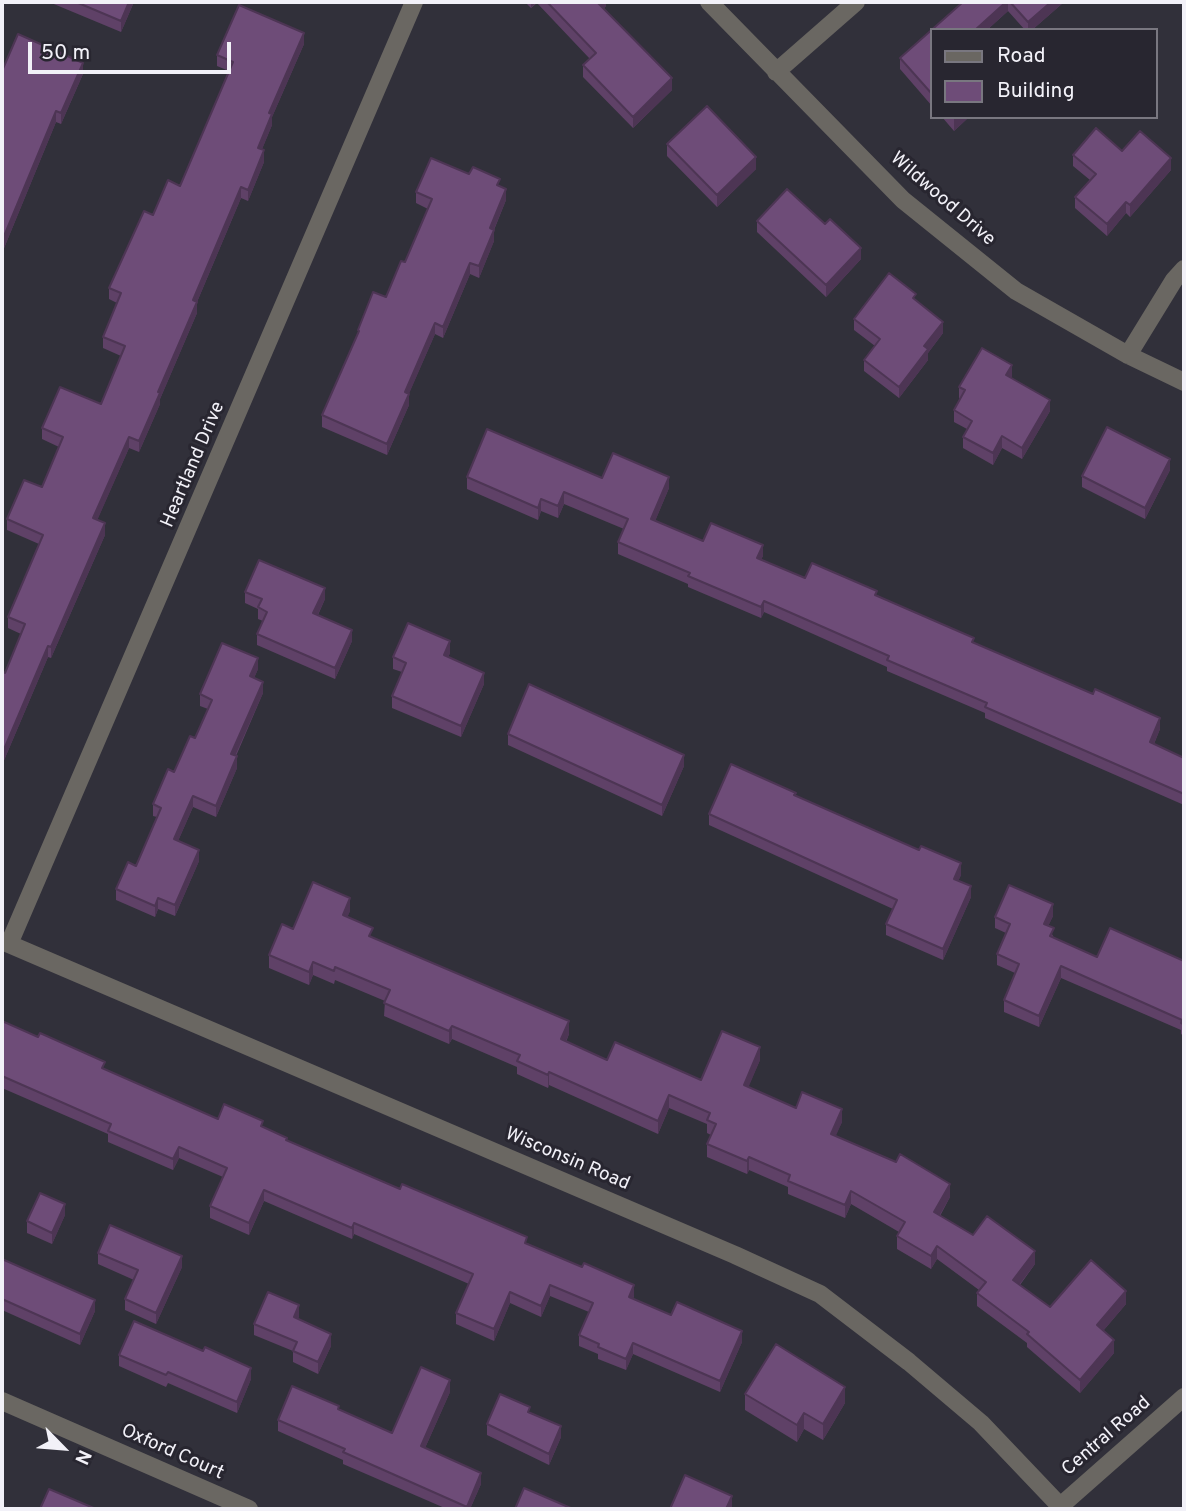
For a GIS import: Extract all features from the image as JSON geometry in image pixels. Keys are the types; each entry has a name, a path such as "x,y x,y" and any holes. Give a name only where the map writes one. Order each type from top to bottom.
{"street":[{"name":"Heartland Drive","path":"6,943 414,2"},
{"name":"Wildwood Drive","path":"709,2 903,200 1016,291 1128,355 1184,382"},
{"path":"776,72 856,2"},
{"path":"1128,355 1174,280 1184,269"},
{"name":"Wisconsin Road","path":"6,943 735,1255 820,1294 909,1362 981,1423 1058,1508"},
{"name":"Central Road","path":"1058,1508 1184,1397"},
{"name":"Oxford Court","path":"2,1401 249,1509"}],"building":[{"path":"76,2 129,2 121,21"},
{"path":"547,2 599,2 672,78 633,117 583,65 596,53"},
{"path":"963,2 1006,2 977,28 934,28"},
{"path":"1010,2 1051,2 1028,22"},
{"path":"239,5 304,33 269,113 272,114 258,148 264,150 248,190 241,187 193,300 197,302 139,441 129,437 93,518 105,523 2,754 2,671 5,673 25,624 8,617 43,535 7,519 24,480 42,487 63,437 42,428 60,387 101,404 125,346 103,337 121,293 109,288 144,211 153,215 168,180 180,186 233,62 217,55"},
{"path":"930,31 930,92 900,58"},
{"path":"18,34 83,63 61,113 56,111 2,241 2,71"},
{"path":"707,106 756,157 717,195 667,144"},
{"path":"1096,128 1122,151 1140,131 1171,158 1130,205 1126,202 1107,224 1075,197 1096,174 1073,155"},
{"path":"431,158 469,174 473,167 500,179 497,185 506,189 490,228 494,230 479,266 470,263 443,327 435,323 405,392 409,394 387,444 322,415 373,292 386,297 401,261 405,262 432,199 416,192"},
{"path":"787,189 825,224 830,219 861,248 826,285 757,221"},
{"path":"889,273 916,294 913,298 943,322 924,346 928,349 899,387 864,360 880,339 854,319"},
{"path":"982,348 1012,365 1006,375 1050,400 1022,448 1002,436 993,453 963,437 972,421 954,410 965,390 959,387"},
{"path":"1107,427 1170,459 1145,508 1082,476"},
{"path":"487,429 602,478 613,453 669,477 651,519 703,541 711,523 763,545 757,558 805,578 812,563 877,591 875,595 974,638 972,642 1093,694 1095,689 1160,718 1150,742 1184,758 1184,794 985,707 987,703 887,660 889,656 764,601 761,607 618,542 628,519 564,492 558,506 541,499 538,508 467,477"},
{"path":"259,560 325,588 313,613 352,630 335,668 257,634 267,612 258,607 262,599 245,592"},
{"path":"408,623 450,641 444,655 484,673 461,726 392,696 406,663 393,657"},
{"path":"222,643 258,658 250,676 263,682 231,754 237,756 216,806 193,796 174,839 199,850 175,905 158,898 155,906 116,889 128,862 136,866 161,808 153,804 168,769 174,772 190,736 195,738 212,700 200,694"},
{"path":"529,684 684,755 662,805 508,734"},
{"path":"731,764 919,850 921,846 961,863 954,879 971,886 943,949 886,924 897,900 709,814"},
{"path":"313,882 350,898 343,915 373,928 369,936 569,1021 561,1039 607,1060 615,1042 701,1080 722,1031 760,1047 744,1085 796,1108 802,1092 842,1109 831,1134 896,1162 900,1154 950,1184 934,1212 973,1235 987,1216 1035,1251 1013,1280 1050,1307 1091,1260 1126,1291 1097,1325 1114,1340 1080,1380 1027,1334 1029,1332 977,1293 986,1282 937,1246 931,1256 897,1236 905,1222 851,1191 845,1205 788,1181 790,1175 749,1157 747,1161 707,1144 716,1124 707,1120 710,1113 669,1095 658,1121 549,1072 548,1075 517,1061 520,1055 452,1026 449,1031 384,1003 390,990 335,967 334,971 313,962 309,972 269,955 282,924 293,929"},
{"path":"1009,885 1053,904 1044,924 1054,928 1050,936 1097,957 1110,928 1184,961 1184,1025 1182,1020 1061,966 1039,1016 1004,1000 1019,964 997,954 1010,924 995,917"},
{"path":"2,1021 38,1037 40,1033 105,1062 102,1068 218,1119 224,1104 263,1121 261,1126 287,1138 286,1140 400,1189 402,1184 527,1237 525,1243 582,1267 584,1263 634,1285 629,1297 671,1315 677,1302 742,1331 720,1381 633,1343 626,1359 598,1347 599,1344 579,1335 593,1303 550,1285 541,1306 510,1292 494,1329 456,1313 473,1274 354,1223 352,1228 264,1190 249,1223 210,1206 227,1168 179,1147 173,1159 108,1131 111,1124 2,1076"},
{"path":"40,1193 65,1204 52,1233 27,1221"},
{"path":"110,1225 182,1256 156,1313 125,1299 138,1270 98,1253"},
{"path":"2,1259 95,1300 80,1334 2,1299"},
{"path":"268,1292 299,1305 294,1317 331,1334 318,1362 293,1351 297,1342 254,1324"},
{"path":"134,1321 203,1351 205,1347 251,1368 237,1402 168,1372 166,1375 119,1355"},
{"path":"776,1344 845,1387 823,1424 804,1413 797,1425 745,1394"},
{"path":"421,1367 450,1380 421,1446 481,1473 467,1507 278,1420 292,1386 392,1433"},
{"path":"500,1394 530,1407 528,1412 561,1426 549,1454 487,1424"},
{"path":"685,1475 732,1496 726,1509 670,1509"},
{"path":"524,1488 573,1509 515,1509"},
{"path":"49,1489 96,1509 40,1509"}]}
